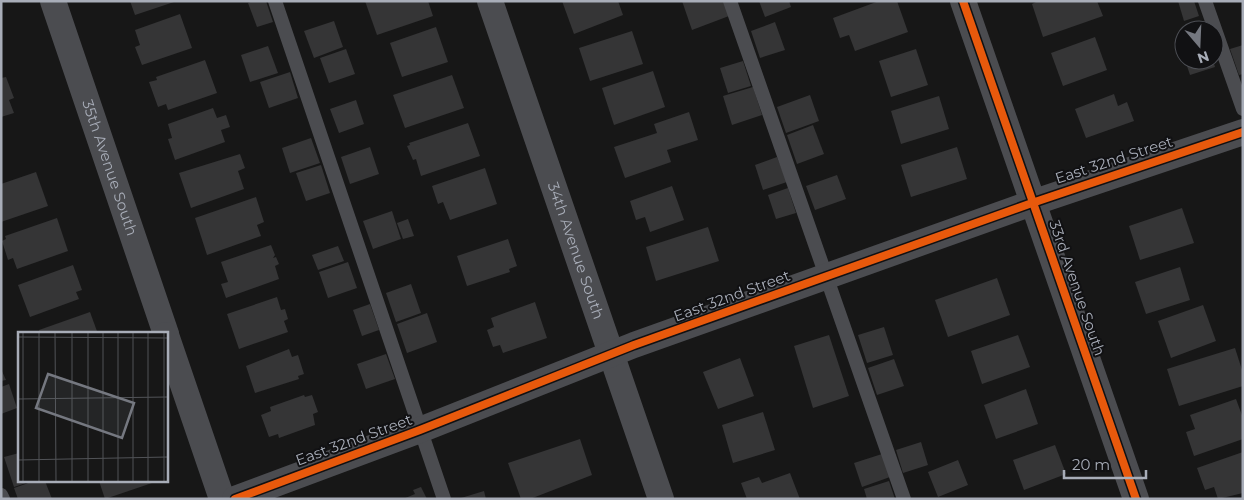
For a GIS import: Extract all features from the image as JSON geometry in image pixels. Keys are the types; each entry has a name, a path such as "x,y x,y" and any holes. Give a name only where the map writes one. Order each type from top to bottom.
{"street":[{"name":"35th Avenue South","path":"53,1 165,332"},
{"name":"34th Avenue South","path":"490,1 660,499"},
{"name":"33rd Avenue South","path":"963,1 1136,499"},
{"name":"East 32nd Street","path":"236,499 420,430 610,355 1032,202 1243,132"},
{"name":"35th Avenue South","path":"168,340 222,499"}],"lane":[{"path":"275,1 444,499"},
{"path":"730,1 904,499"},
{"path":"1206,1 1243,109"},
{"path":"1,494 3,499"}],"building":[{"path":"130,1 174,1 174,2 135,15"},
{"path":"266,1 273,22 257,27 248,3"},
{"path":"365,1 428,1 433,16 377,35"},
{"path":"562,1 618,1 623,15 574,34"},
{"path":"682,1 724,1 729,16 692,30"},
{"path":"759,1 789,1 791,7 765,17"},
{"path":"879,1 897,1 908,32 855,51 849,35 840,38 833,18"},
{"path":"1038,1 1097,1 1103,16 1043,37 1032,4"},
{"path":"1178,1 1194,1 1199,16 1184,20"},
{"path":"180,14 192,48 142,65 135,47 140,45 135,30"},
{"path":"334,21 343,47 314,58 304,31"},
{"path":"775,22 785,50 760,58 751,31"},
{"path":"436,27 448,62 402,77 390,43"},
{"path":"632,31 643,64 590,81 579,48"},
{"path":"1095,37 1107,70 1063,86 1051,53"},
{"path":"1243,45 1243,74 1239,75 1230,49"},
{"path":"268,46 278,73 250,82 241,55"},
{"path":"346,49 355,74 329,83 320,58"},
{"path":"916,49 928,85 891,97 879,61"},
{"path":"205,60 217,93 168,110 166,104 158,107 149,82 157,80 156,77"},
{"path":"743,61 751,86 728,93 720,68"},
{"path":"1188,70 1206,70 1190,75"},
{"path":"653,71 665,107 614,125 602,88"},
{"path":"290,72 298,98 269,108 260,82"},
{"path":"452,75 464,108 405,128 393,95"},
{"path":"6,77 14,98 9,100 14,113 1,117 1,78"},
{"path":"753,87 762,115 732,125 723,96"},
{"path":"1114,94 1118,106 1127,102 1134,121 1086,138 1075,109"},
{"path":"810,95 819,121 786,133 777,107"},
{"path":"939,96 949,129 901,144 891,111"},
{"path":"356,100 364,124 339,133 330,109"},
{"path":"213,108 217,118 226,115 230,127 221,130 225,142 175,160 168,139 172,138 168,124"},
{"path":"689,112 698,140 667,150 671,162 625,178 614,147 657,133 654,124"},
{"path":"468,123 480,156 421,176 416,159 413,160 407,146 410,145 409,143"},
{"path":"813,125 824,154 797,164 787,135"},
{"path":"311,138 320,163 290,173 282,148"},
{"path":"370,147 379,174 350,184 341,157"},
{"path":"957,147 967,179 911,197 901,165"},
{"path":"240,154 245,168 238,171 244,189 191,208 179,173"},
{"path":"777,157 787,182 763,190 755,165"},
{"path":"321,165 330,193 306,201 296,173"},
{"path":"485,168 497,204 450,220 443,202 438,204 432,186"},
{"path":"36,172 48,206 1,222 1,184"},
{"path":"837,175 846,199 815,210 806,186"},
{"path":"672,186 684,220 650,232 645,217 636,220 630,201"},
{"path":"788,188 796,213 776,219 768,195"},
{"path":"256,197 264,222 257,225 261,236 207,255 195,218"},
{"path":"1182,208 1194,243 1140,260 1129,226"},
{"path":"392,211 401,239 373,249 363,221"},
{"path":"57,218 68,251 17,269 13,258 8,260 2,241 6,239 5,236"},
{"path":"408,219 414,236 403,239 397,223"},
{"path":"708,227 719,261 656,281 646,247"},
{"path":"508,239 517,266 509,269 510,272 467,286 457,256"},
{"path":"271,245 275,255 273,258 276,257 279,264 275,266 279,279 226,298 221,284 228,282 221,262"},
{"path":"338,246 344,261 318,270 312,255"},
{"path":"348,262 357,288 328,298 319,272"},
{"path":"73,265 82,290 76,292 79,299 30,317 18,285"},
{"path":"1180,267 1190,300 1146,314 1135,282"},
{"path":"997,278 1010,315 948,337 935,300"},
{"path":"411,284 421,313 396,322 386,293"},
{"path":"277,297 281,310 285,309 288,319 284,321 288,332 239,349 227,314"},
{"path":"535,302 547,338 503,353 500,345 493,347 487,330 494,327 491,318"},
{"path":"370,304 379,330 362,336 353,310"},
{"path":"1203,305 1216,341 1171,358 1158,321"},
{"path":"90,312 97,332 40,332 39,330"},
{"path":"427,313 437,342 407,353 397,324"},
{"path":"884,327 893,355 867,363 858,335"},
{"path":"829,335 849,396 813,408 794,346"},
{"path":"1018,335 1030,367 982,384 971,351"},
{"path":"1235,348 1243,373 1243,386 1179,406 1167,369"},
{"path":"289,349 292,357 298,355 304,374 298,376 299,379 255,393 246,366"},
{"path":"386,354 395,379 366,389 357,364"},
{"path":"740,358 754,396 718,409 703,372"},
{"path":"894,359 904,386 877,395 868,368"},
{"path":"1,369 6,380 1,381"},
{"path":"9,384 17,408 1,414 1,387"},
{"path":"1026,389 1038,424 996,439 984,405"},
{"path":"304,395 305,397 312,395 318,412 313,414 315,425 279,438 278,434 269,437 261,415 271,411 270,407"},
{"path":"1236,399 1243,418 1243,439 1194,456 1186,432 1195,429 1190,415"},
{"path":"763,412 775,450 733,463 722,425"},
{"path":"580,439 592,475 530,499 521,499 508,463"},
{"path":"921,442 928,465 903,473 896,450"},
{"path":"1055,445 1066,474 1024,490 1013,460"},
{"path":"1243,452 1243,493 1218,499 1214,487 1205,490 1197,468"},
{"path":"18,453 18,482 29,482 14,487 4,457"},
{"path":"882,454 890,477 862,487 854,463"},
{"path":"958,460 968,485 938,497 928,472"},
{"path":"790,473 800,499 747,499 741,483 759,477 762,483"},
{"path":"889,481 895,499 867,499 864,489"},
{"path":"31,482 45,482 52,499 18,499 14,488"},
{"path":"99,482 152,483 105,499"},
{"path":"421,487 427,499 403,499 415,494 413,490"},
{"path":"484,491 486,499 461,499 461,498"}],"cycle path":[{"path":"963,1 1136,499"},
{"path":"235,499 420,430 634,345 1032,203 1243,132"}]}
